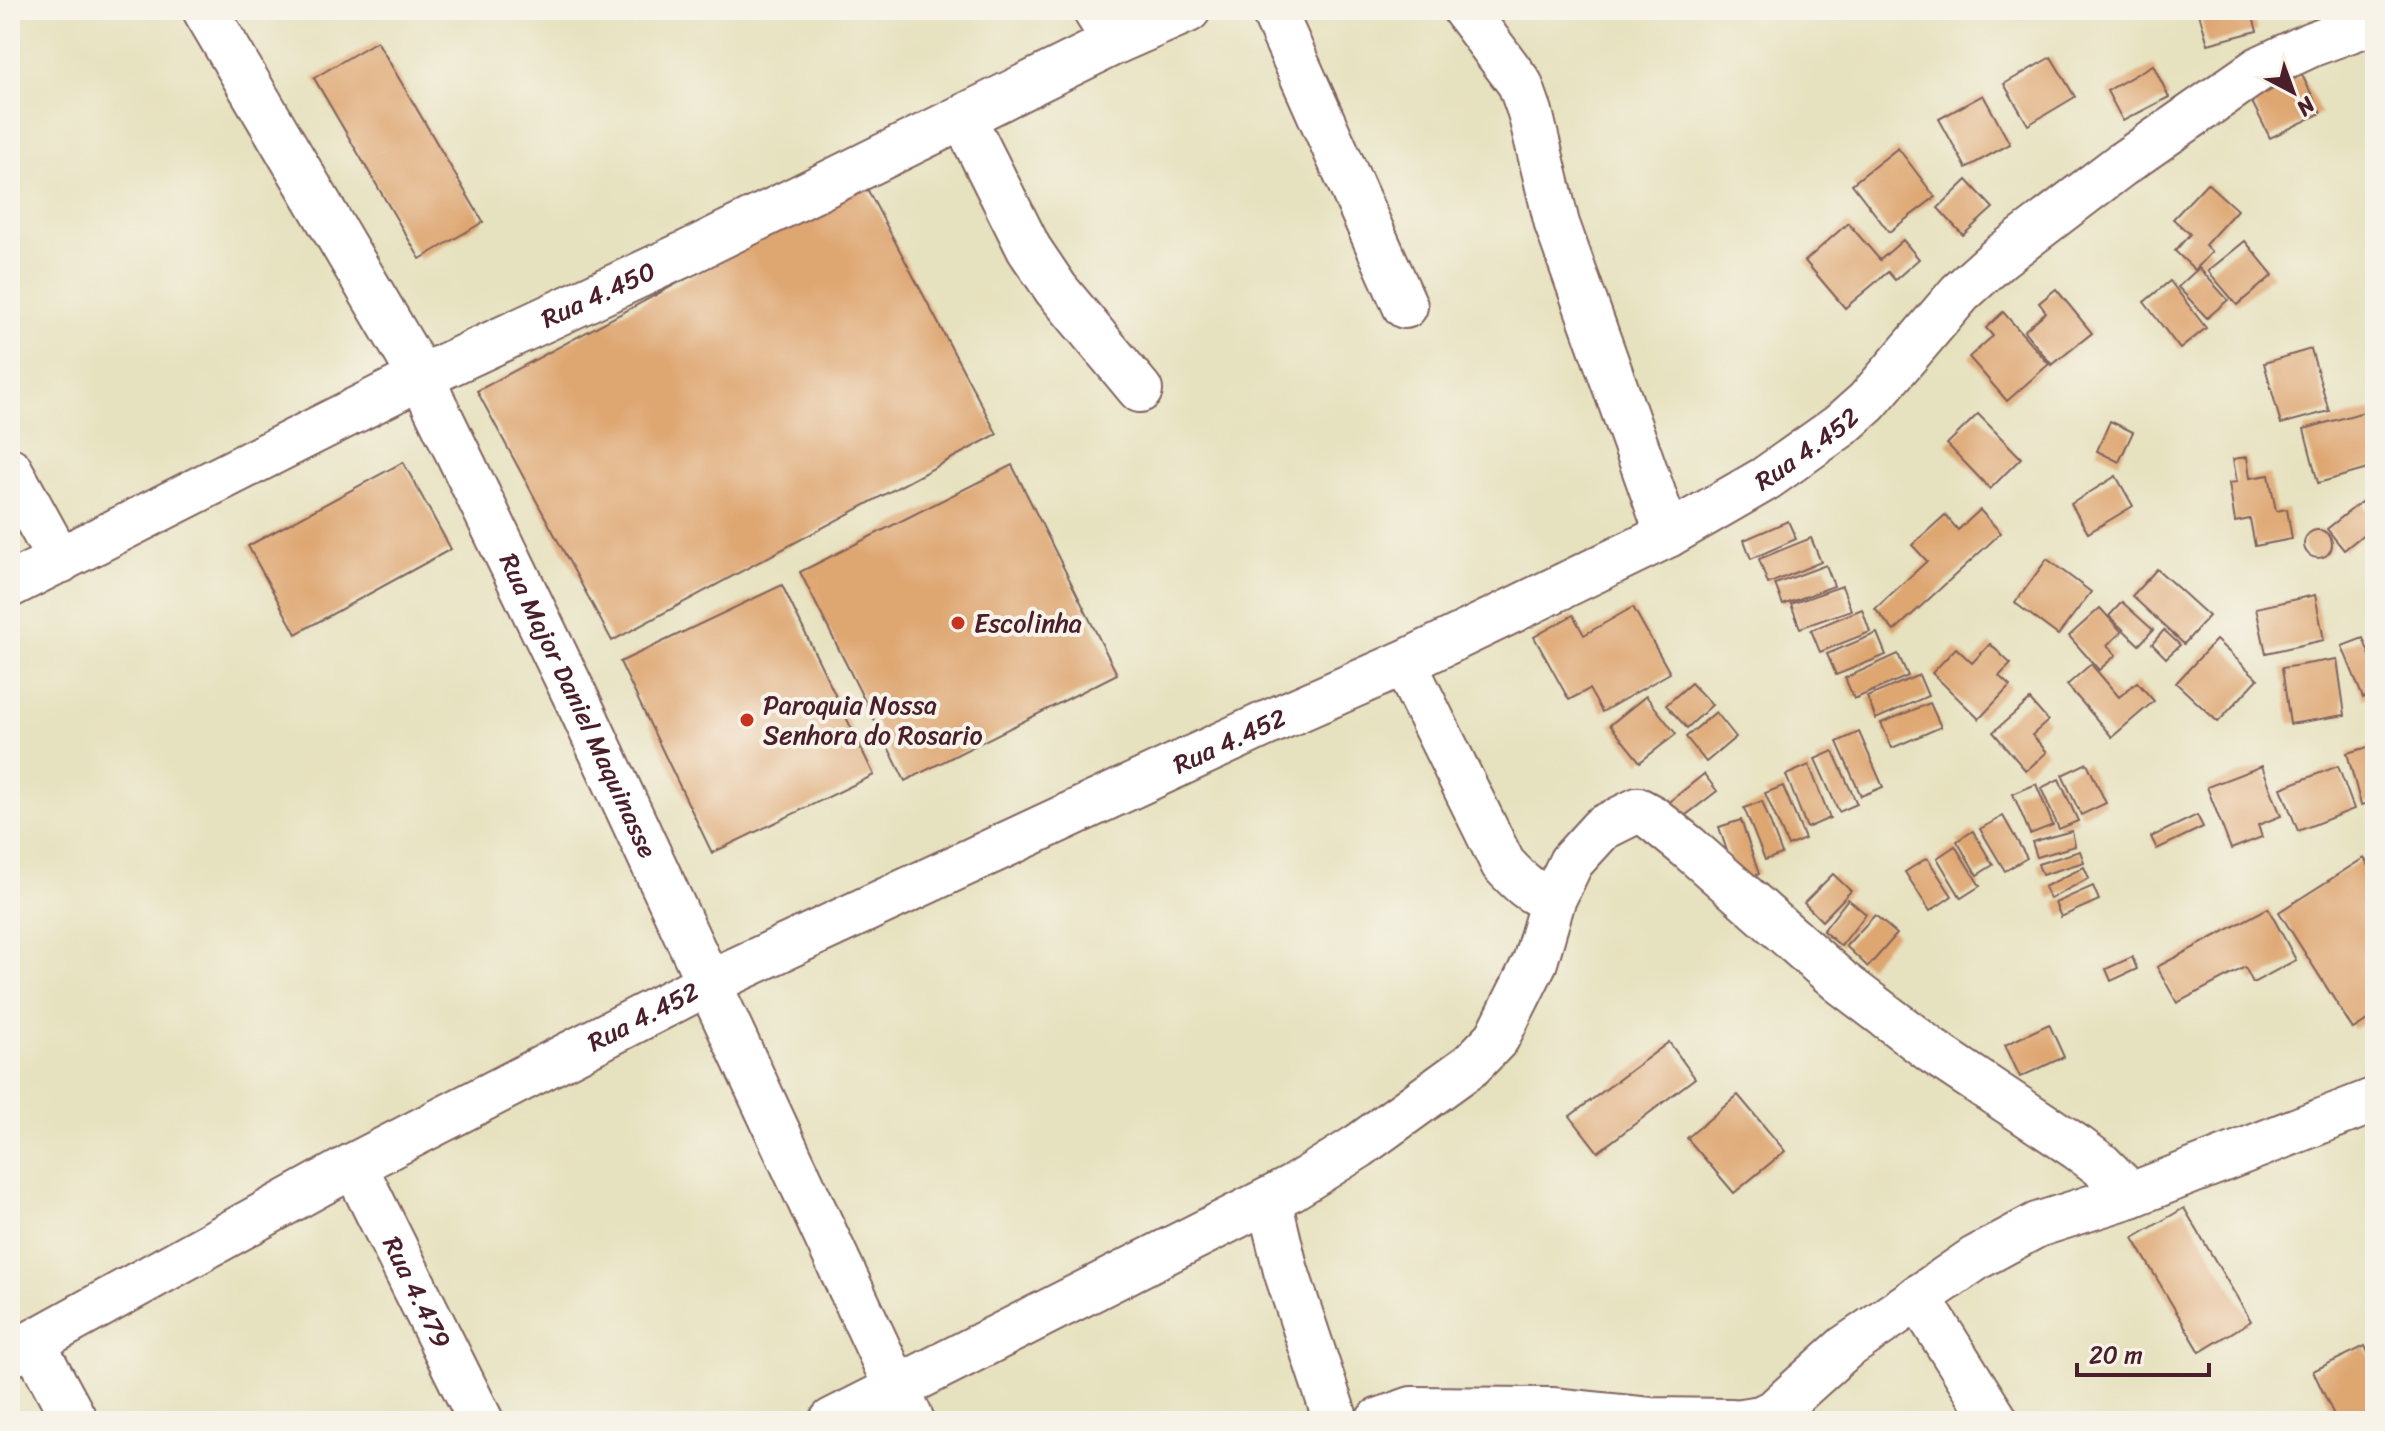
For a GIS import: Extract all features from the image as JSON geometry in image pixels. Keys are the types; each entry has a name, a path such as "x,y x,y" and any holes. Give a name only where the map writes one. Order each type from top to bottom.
{"street":[{"name":"Rua Major Daniel Maquinasse","path":"205,10 421,377 581,708 904,1406"},
{"name":"Rua 4.450","path":"10,585 421,377 687,253 963,117 1105,26 1188,10"},
{"path":"1273,10 1405,306"},
{"path":"1465,10 1520,84 1530,112 1557,224 1668,535"},
{"name":"Rua 4.452","path":"22,1349 354,1165 708,983 1261,726 1404,663 1668,535 1765,479 1840,426 1867,402 1960,293 2000,257 2121,165 2259,69 2312,44 2375,21"},
{"path":"963,117 1029,249 1056,289 1140,390"},
{"path":"10,470 60,561"},
{"path":"1404,663 1503,864 1535,894 1553,900"},
{"path":"832,1421 904,1406 1359,1146 1471,1065 1497,1038 1535,962 1553,900 1571,862 1602,828 1638,810 1688,847 1841,982 1932,1051 2078,1148 2101,1165 2131,1195"},
{"path":"1742,1421 1761,1418 1775,1411 1845,1348 1976,1258 2037,1225 2131,1195 2375,1100"},
{"name":"Rua 4.479","path":"354,1165 481,1421"},
{"path":"1269,1200 1286,1271 1336,1421"},
{"path":"1918,1297 1996,1421"},
{"path":"22,1349 75,1421"},
{"path":"1378,1421 1412,1409 1427,1409 1552,1410 1650,1420 1732,1421"}],"building":[{"path":"2198,10 2251,10 2257,31 2208,44"},
{"path":"377,41 483,222 420,259 314,78"},
{"path":"2051,57 2075,97 2028,125 2004,84"},
{"path":"2153,65 2169,97 2123,121 2107,91"},
{"path":"2302,75 2321,113 2270,138 2251,100"},
{"path":"1983,95 2010,144 1966,168 1939,119"},
{"path":"1898,148 1935,197 1889,232 1852,184"},
{"path":"1967,180 1993,208 1963,235 1938,208"},
{"path":"864,183 997,434 612,641 477,391"},
{"path":"2207,183 2237,210 2205,245 2212,252 2195,270 2175,251 2190,234 2173,219"},
{"path":"1848,223 1880,260 1903,240 1919,259 1895,280 1888,272 1845,308 1805,261"},
{"path":"2245,241 2273,275 2237,305 2208,271"},
{"path":"2199,268 2228,300 2207,318 2178,287"},
{"path":"2170,281 2206,328 2180,349 2144,302"},
{"path":"2056,289 2092,333 2052,365 2024,331 2046,312 2039,303"},
{"path":"2003,312 2049,364 2007,401 1969,357 1993,336 1986,328"},
{"path":"2311,349 2329,411 2281,424 2264,363"},
{"path":"2371,410 2375,426 2375,467 2318,483 2304,429"},
{"path":"1978,414 2021,458 1990,489 1947,444"},
{"path":"2110,421 2133,432 2119,462 2097,451"},
{"path":"2247,457 2250,478 2269,475 2276,511 2287,509 2292,539 2255,546 2250,519 2235,522 2229,483 2237,482 2233,459"},
{"path":"403,462 451,549 296,634 248,546"},
{"name":"Escolinha","path":"1012,465 1117,674 905,781 800,572"},
{"path":"2116,476 2133,506 2088,533 2071,504"},
{"path":"2361,502 2375,519 2375,525 2344,550 2327,529"},
{"path":"1980,510 2001,533 1894,631 1875,609 1927,561 1912,545 1945,515 1958,530"},
{"path":"1788,521 1796,539 1751,559 1744,540"},
{"path":"2318,530 2328,534 2332,544 2328,554 2318,558 2308,554 2304,544 2308,534"},
{"path":"1811,538 1821,562 1768,584 1759,559"},
{"path":"2047,559 2091,592 2058,635 2015,603"},
{"path":"1826,565 1834,586 1783,605 1775,584"},
{"path":"2157,569 2209,616 2184,644 2132,596"},
{"name":"Paroquia Nossa Senhora do Rosario","path":"782,585 874,775 712,853 620,662"},
{"path":"1842,586 1851,610 1800,628 1791,604"},
{"path":"2315,595 2324,640 2266,653 2256,608"},
{"path":"2122,602 2153,630 2139,645 2109,616"},
{"path":"1633,607 1670,673 1602,712 1589,689 1569,700 1534,637 1573,615 1584,635"},
{"path":"2100,608 2122,632 2107,645 2116,655 2099,670 2069,636"},
{"path":"1862,609 1870,632 1820,652 1811,630"},
{"path":"2164,630 2180,645 2166,658 2152,644"},
{"path":"1877,633 1886,655 1836,675 1827,654"},
{"path":"2363,638 2375,668 2375,694 2363,698 2342,646"},
{"path":"2216,640 2258,679 2218,722 2176,683"},
{"path":"1990,644 2011,664 1999,676 2010,686 1979,719 1932,673 1956,648 1972,663"},
{"path":"1898,654 1908,676 1854,699 1845,678"},
{"path":"2337,659 2345,715 2290,724 2282,668"},
{"path":"2091,664 2119,697 2137,682 2154,701 2112,737 2067,685"},
{"path":"1919,675 1928,696 1876,719 1867,697"},
{"path":"1691,683 1712,705 1687,728 1666,705"},
{"path":"1646,696 1676,734 1640,762 1610,725"},
{"path":"2030,700 2048,721 2032,735 2047,752 2026,771 1993,732"},
{"path":"1930,703 1941,727 1892,748 1881,723"},
{"path":"1716,712 1736,737 1706,762 1686,737"},
{"path":"1859,732 1883,787 1861,796 1837,742"},
{"path":"2375,745 2375,801 2361,805 2347,753"},
{"path":"1833,751 1857,804 1839,812 1815,759"},
{"path":"2087,763 2106,803 2081,815 2062,775"},
{"path":"1809,765 1830,818 1807,828 1786,775"},
{"path":"2262,766 2281,816 2258,825 2262,837 2231,849 2207,787"},
{"path":"2338,766 2354,809 2298,831 2281,788"},
{"path":"1704,774 1717,791 1682,818 1669,802"},
{"path":"2059,779 2078,821 2059,829 2041,788"},
{"path":"2036,784 2053,825 2030,834 2013,794"},
{"path":"1783,786 1805,839 1788,846 1765,793"},
{"path":"1762,801 1782,854 1765,860 1744,808"},
{"path":"2197,815 2203,827 2157,849 2151,837"},
{"path":"2003,816 2027,858 2005,871 1980,829"},
{"path":"1741,820 1759,874 1737,881 1719,827"},
{"path":"1973,831 1993,865 1977,875 1957,841"},
{"path":"2072,831 2075,846 2037,857 2032,842"},
{"path":"1955,846 1980,886 1961,898 1937,858"},
{"path":"2080,851 2084,862 2042,875 2038,864"},
{"path":"1927,858 1952,896 1930,911 1905,872"},
{"path":"2364,858 2375,875 2375,1015 2353,1029 2279,912"},
{"path":"2084,867 2089,878 2050,899 2044,887"},
{"path":"1833,874 1851,891 1822,921 1804,903"},
{"path":"2093,886 2099,900 2061,917 2055,903"},
{"path":"1848,899 1866,914 1841,946 1823,931"},
{"path":"2268,908 2296,960 2253,983 2245,967 2177,1003 2157,967"},
{"path":"1875,915 1897,934 1868,967 1846,946"},
{"path":"2132,957 2137,969 2111,981 2106,969"},
{"path":"2049,1024 2064,1057 2020,1077 2005,1045"},
{"path":"1669,1042 1695,1078 1598,1152 1570,1116"},
{"path":"1738,1095 1785,1151 1734,1193 1687,1138"},
{"path":"2184,1208 2251,1321 2200,1352 2133,1238"},
{"path":"2365,1346 2375,1367 2375,1421 2327,1421 2335,1417 2313,1371"}],"place":[{"name":"Escolinha","path":"958,623"},
{"name":"Paroquia Nossa Senhora do Rosario","path":"747,720"}]}
